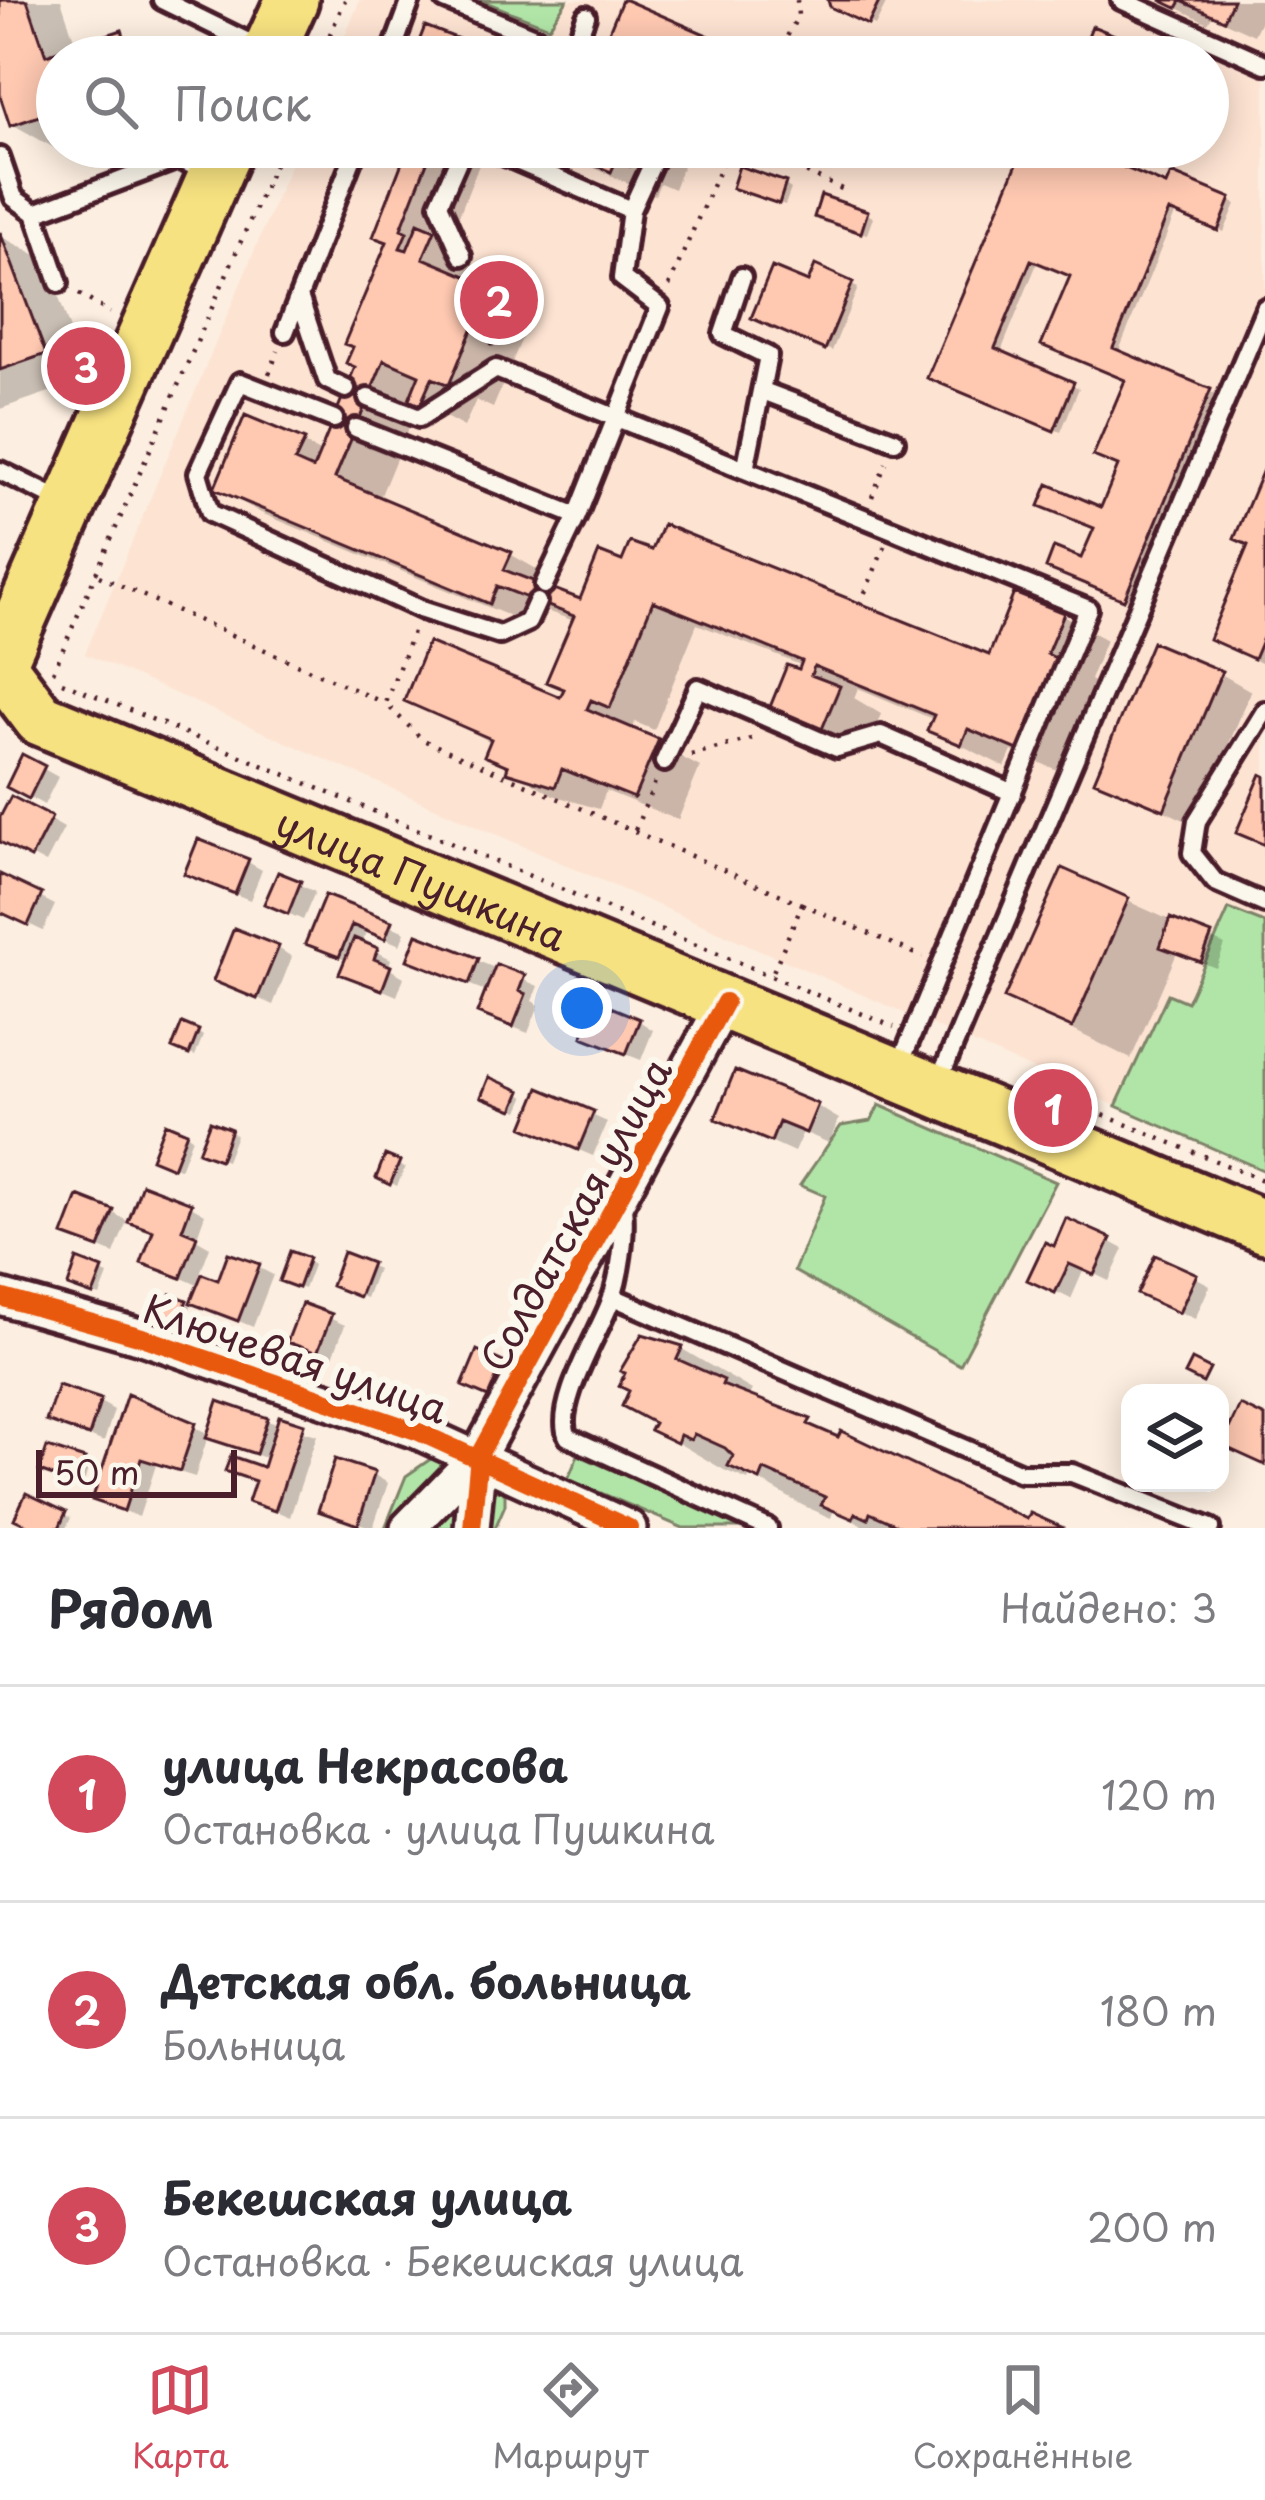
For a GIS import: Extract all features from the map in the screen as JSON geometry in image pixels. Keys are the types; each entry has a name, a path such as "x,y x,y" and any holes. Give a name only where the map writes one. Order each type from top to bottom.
{"main road":[{"path":"276,36 292,0"},
{"path":"0,665 10,603 69,504 217,168"},
{"name":"улица Пушкина","path":"0,665 40,719 725,1002 914,1066 1265,1226"}],"street":[{"name":"Солдатская улица","path":"472,1528 479,1456 618,1194 665,1121 725,1002"},
{"name":"Ключевая улица","path":"0,1298 142,1337 479,1456 629,1528"},
{"path":"408,1528 479,1456"}],"lane":[{"path":"162,0 231,36"},
{"path":"398,36 411,0"},
{"path":"445,0 534,36"},
{"path":"1121,0 1202,36"},
{"path":"582,36 586,16"},
{"path":"1229,48 1265,64"},
{"path":"0,157 14,198 35,213 59,283"},
{"path":"35,213 154,168"},
{"path":"285,332 348,168"},
{"path":"455,168 439,204 462,256"},
{"path":"533,168 631,210"},
{"path":"334,419 240,382 198,473 210,513 422,610 500,635 528,622 577,516 660,308 622,278 631,210 650,168"},
{"path":"742,278 723,334 768,356 745,470"},
{"path":"299,296 327,380 346,389"},
{"path":"914,1066 1265,308"},
{"path":"368,398 419,418 496,369 1088,609 941,965 914,1066"},
{"path":"763,391 895,441"},
{"path":"356,428 577,516"},
{"path":"0,471 69,504"},
{"path":"664,762 698,688 837,748 881,735 1013,793"},
{"path":"1265,711 1197,821 1192,853 1215,883 1265,904"},
{"path":"618,1194 625,1212 613,1297 565,1409 568,1437 768,1528"},
{"path":"613,1297 1017,1472 1082,1475 1211,1528"}],"path":[{"path":"329,36 344,0"},
{"path":"787,36 798,16 797,0"},
{"path":"273,168 99,576 51,677 772,975 914,1066"},
{"path":"660,308 720,168"},
{"path":"797,168 844,190"},
{"path":"462,256 498,283 488,320 496,369"},
{"path":"59,283 110,313"},
{"path":"262,390 285,332"},
{"path":"860,604 892,530"},
{"path":"99,576 385,703 423,740 941,965"},
{"path":"385,703 422,610"},
{"path":"635,830 664,762 790,728"},
{"path":"772,975 802,904"},
{"path":"1077,1104 1265,1181"}],"shaded area":[{"path":"360,0 480,0 549,27 568,0 1265,0 1265,1171 85,654 289,168 1229,168 1229,36 345,36"}],"green space":[{"path":"480,0 567,0 549,27"},
{"path":"1229,909 1265,923 1265,1171 1116,1106 1168,994 1187,1002"},
{"path":"879,1105 1056,1182 960,1365 794,1271 825,1196 800,1185 841,1126 871,1121"},
{"path":"578,1455 745,1528 683,1528 568,1479"},
{"path":"435,1456 505,1479 505,1505 495,1528 385,1528 406,1476"}],"building":[{"path":"0,0 27,0 39,36 36,117 10,126 0,96"},
{"path":"626,0 709,36 607,36"},
{"path":"828,0 880,0 868,25 830,7"},
{"path":"1160,0 1233,0 1224,20 1181,1 1177,8"},
{"path":"425,26 451,36 421,36"},
{"path":"1092,26 1117,36 1088,36"},
{"path":"400,168 425,168 401,229 407,232 400,248 407,250 418,223 435,230 423,258 490,286 449,385 432,378 420,405 409,400 419,375 384,360 335,478 512,552 504,570 580,599 599,552 622,561 630,542 652,550 663,524 989,655 1014,593 1064,613 1047,654 1060,660 1025,753 968,729 961,745 927,731 934,715 814,666 811,675 840,686 822,729 770,707 787,665 799,669 802,661 653,601 610,708 591,700 587,709 659,739 634,798 562,769 555,787 506,772 508,766 484,756 491,739 404,701 428,642 560,697 564,689 546,682 574,616 497,586 490,604 214,489 245,415 305,440 295,461 313,469 355,367 346,363 353,347 344,344 387,242 373,237"},
{"path":"738,168 786,182 779,204 732,188"},
{"path":"1015,168 1126,168 1166,185 1171,173 1231,198 1218,231 1169,211 1113,348 1211,389 1124,600 1046,568 1054,547 1081,558 1094,528 1039,506 1048,484 1101,507 1118,466 1093,456 1125,380 1041,345 1070,276 1031,260 995,348 1074,382 1054,431 927,378"},
{"path":"821,195 868,211 861,233 814,217"},
{"path":"0,232 46,354 0,370"},
{"path":"815,265 853,282 825,350 751,318 772,267 808,282"},
{"path":"1265,465 1265,633 1254,659 1209,639 1248,545 1234,539"},
{"path":"1152,642 1222,671 1164,810 1094,781"},
{"path":"22,754 45,766 29,799 6,787"},
{"path":"1261,774 1265,776 1265,845 1236,833"},
{"path":"11,796 52,817 31,858 0,842 0,817"},
{"path":"198,839 249,859 235,894 184,874"},
{"path":"1062,868 1129,898 1072,1028 1004,998"},
{"path":"278,872 301,881 288,914 264,904"},
{"path":"0,874 42,894 28,925 0,912"},
{"path":"325,895 392,921 385,939 352,925 339,957 305,944"},
{"path":"1170,918 1212,934 1201,962 1160,947"},
{"path":"234,928 279,946 257,999 213,981"},
{"path":"417,934 479,958 469,984 407,960"},
{"path":"354,938 378,948 374,959 391,966 382,990 339,974"},
{"path":"496,964 525,975 519,991 526,994 513,1027 477,1013"},
{"path":"596,1001 640,1019 626,1054 582,1037"},
{"path":"182,1023 199,1030 189,1055 172,1048"},
{"path":"735,1070 818,1104 806,1133 779,1122 771,1142 715,1119"},
{"path":"489,1077 521,1091 513,1110 481,1097"},
{"path":"539,1088 594,1111 578,1150 523,1127"},
{"path":"210,1121 231,1129 220,1160 198,1152"},
{"path":"165,1123 187,1132 173,1168 151,1159"},
{"path":"385,1155 400,1161 390,1185 376,1178"},
{"path":"142,1184 192,1203 182,1230 197,1236 181,1278 141,1263 153,1231 128,1222"},
{"path":"78,1196 114,1210 99,1248 63,1235"},
{"path":"1066,1218 1111,1238 1094,1275 1069,1264 1055,1293 1027,1280 1045,1242 1054,1246"},
{"path":"290,1251 309,1258 298,1288 279,1281"},
{"path":"343,1252 372,1263 359,1297 331,1286"},
{"path":"228,1253 260,1264 238,1321 190,1303 202,1274 218,1280"},
{"path":"1155,1255 1197,1274 1179,1313 1137,1294"},
{"path":"77,1259 103,1269 93,1295 68,1286"},
{"path":"171,1294 187,1300 179,1321 163,1314"},
{"path":"302,1303 332,1314 317,1353 287,1342"},
{"path":"642,1334 683,1346 677,1359 724,1380 722,1385 811,1419 808,1424 838,1437 841,1431 1027,1519 1030,1513 1064,1528 904,1528 870,1513 868,1519 855,1513 853,1519 821,1505 825,1497 764,1470 760,1480 728,1466 733,1456 725,1448 694,1434 691,1440 680,1435 677,1443 650,1430 654,1423 622,1406 629,1391 619,1386 625,1373 620,1371"},
{"path":"477,1350 503,1362 488,1397 462,1386"},
{"path":"1192,1360 1210,1369 1203,1383 1185,1374"},
{"path":"58,1385 101,1399 89,1436 46,1421"},
{"path":"127,1394 196,1423 180,1471 141,1459 124,1511 92,1500"},
{"path":"218,1401 268,1418 256,1454 206,1438"},
{"path":"1240,1405 1265,1417 1265,1465 1229,1449 1229,1428"},
{"path":"279,1416 304,1424 275,1511 248,1502 255,1481 225,1471 231,1456 263,1467"},
{"path":"47,1447 85,1459 76,1484 39,1471"},
{"path":"335,1459 375,1472 358,1525 318,1511"},
{"path":"26,1493 66,1512 59,1528 33,1528 14,1519"}],"cycle path":[{"path":"472,1528 479,1455 725,1002"},
{"path":"0,1297 142,1337 419,1432 629,1528"}],"place":[{"name":"Детская обл. больница","path":"499,300"},
{"name":"Бекешская улица","path":"86,366"},
{"name":"улица Некрасова","path":"1053,1108"}]}
